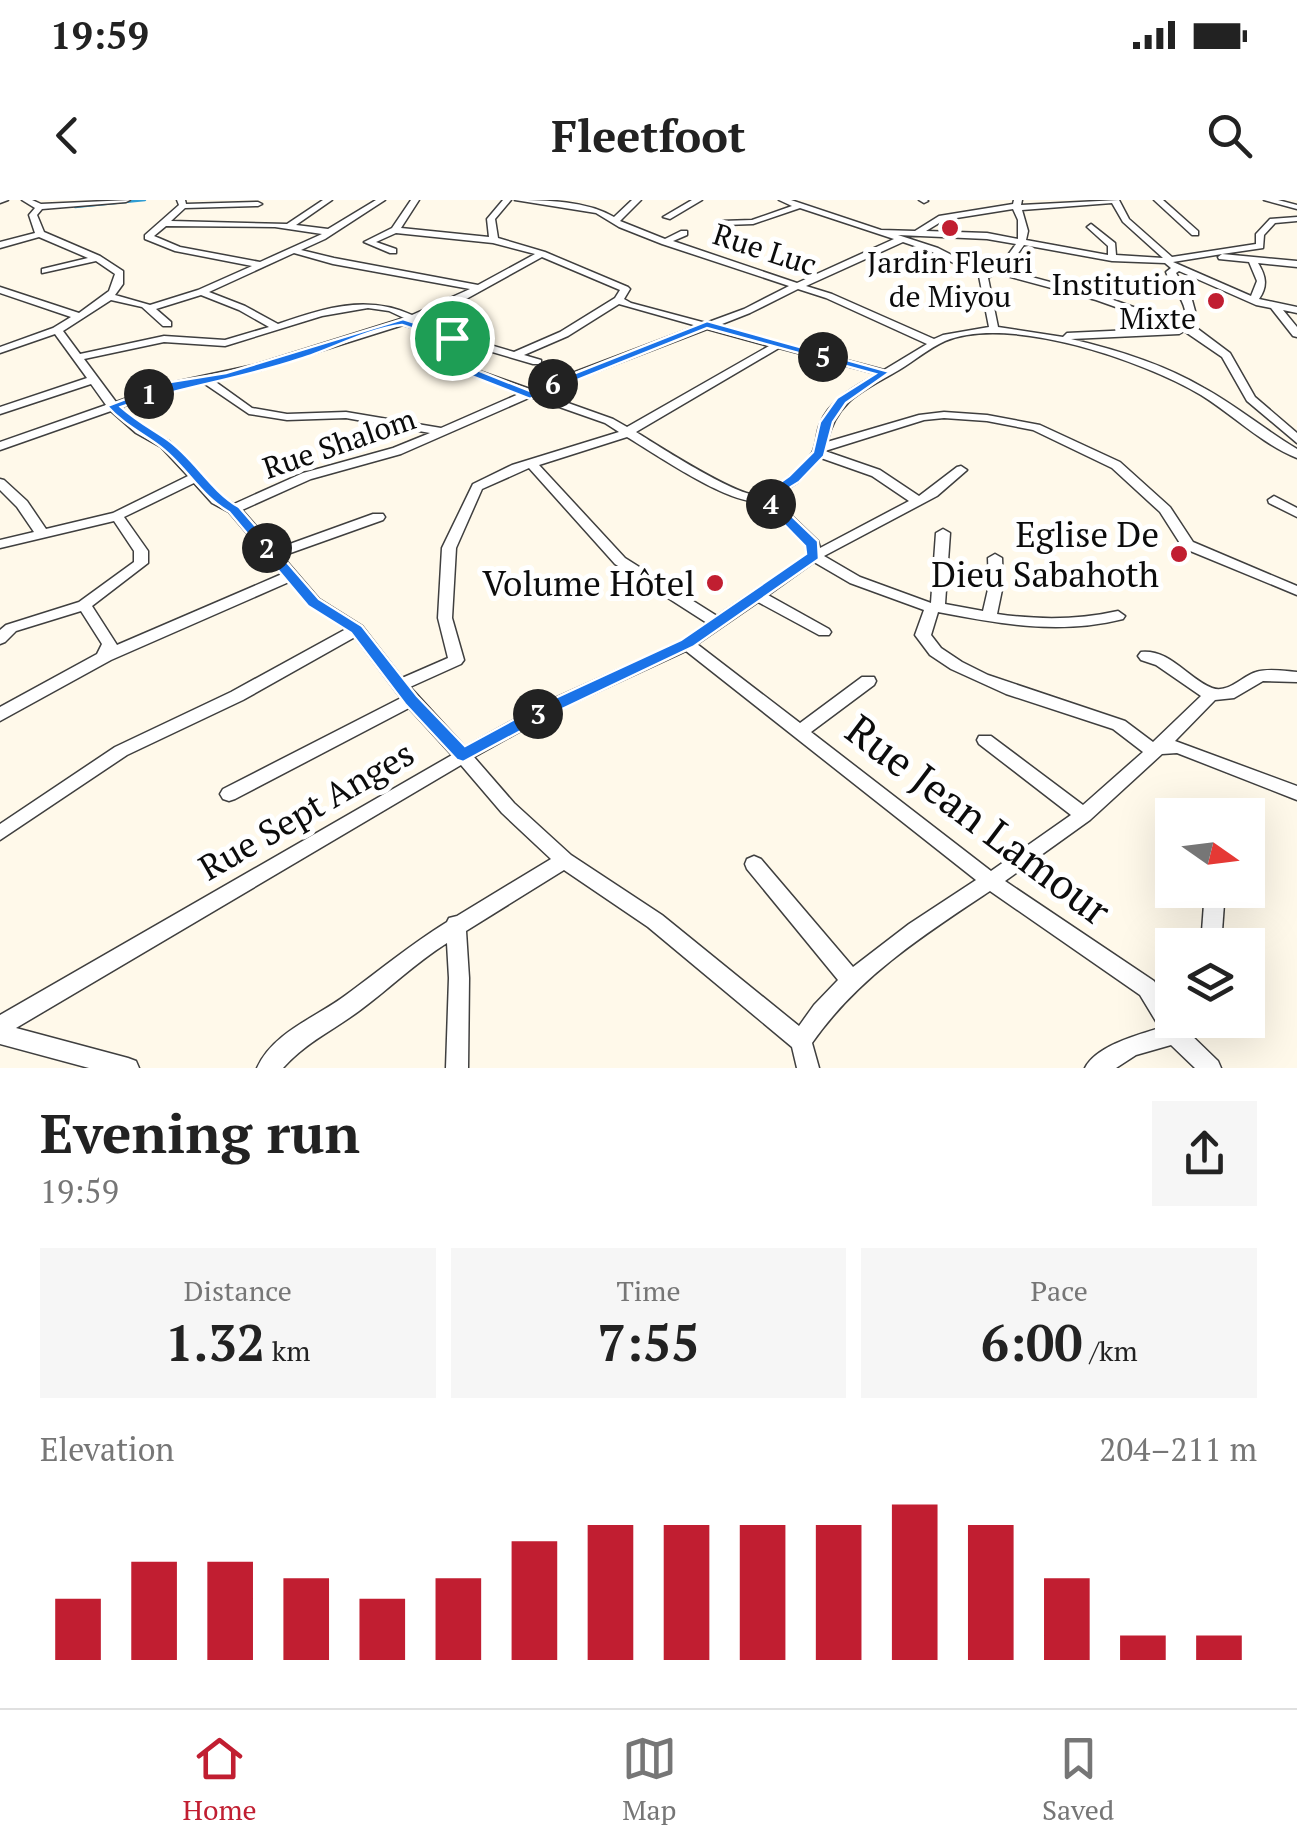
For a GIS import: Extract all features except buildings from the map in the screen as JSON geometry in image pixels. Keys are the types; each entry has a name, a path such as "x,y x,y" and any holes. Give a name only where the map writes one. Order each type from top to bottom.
{"street":[{"path":"26,200 40,207 126,200"},
{"path":"288,227 328,200"},
{"path":"150,308 201,292 292,250 380,200"},
{"path":"395,230 415,200"},
{"path":"494,240 490,220 507,200"},
{"name":"Rue Luc","path":"519,200 598,211 665,242 800,285 934,343"},
{"path":"615,222 637,200"},
{"path":"666,217 698,200"},
{"path":"783,200 953,257 984,275 994,329"},
{"path":"1158,200 1195,233"},
{"path":"1268,200 1297,206"},
{"path":"918,232 942,218 1017,205 1116,201 1126,220 1170,263 1254,300 1297,310"},
{"path":"258,204 182,203 148,238 178,249 258,264"},
{"path":"726,223 753,222 801,205"},
{"path":"984,275 997,270 1027,235 1017,205"},
{"path":"40,207 33,215 40,234"},
{"path":"882,232 1022,241 1112,258 1170,263 1260,246 1260,234 1273,221 1297,219"},
{"path":"1273,221 1297,227"},
{"path":"165,223 329,232"},
{"path":"1091,227 1112,245 1112,258"},
{"path":"393,251 368,242 395,230 494,240 542,254 625,289 619,300 564,334 515,355"},
{"path":"665,242 684,233"},
{"path":"0,246 40,234 97,258 120,273 111,297 76,315 58,330 0,350"},
{"name":"Rue Shalom","path":"234,510 308,476 397,451 747,311 902,239"},
{"path":"292,250 334,262 478,288"},
{"path":"0,446 174,385 207,380 408,320 542,254"},
{"path":"1208,254 1297,264"},
{"path":"45,271 97,258"},
{"path":"1253,262 1262,280 1260,294 1254,300"},
{"path":"1063,338 1080,333 1179,330 1182,318 1190,311 1188,296 1172,277 1170,263"},
{"path":"1279,263 1297,272"},
{"path":"997,270 1181,326 1226,356 1251,399 1295,435"},
{"path":"201,292 276,327"},
{"path":"3,293 76,315"},
{"path":"111,297 150,308 167,324"},
{"path":"619,300 776,346 884,372"},
{"path":"80,357 166,338 220,344 315,313 365,307 391,309 452,338 537,362"},
{"path":"1276,308 1297,334"},
{"path":"452,338 434,353 530,395 586,411 628,430 703,477 750,499 765,498 794,479 820,450 826,422 841,400 934,343 994,329 1063,338 1178,379 1297,454"},
{"name":"Rue Sept Anges","path":"0,1026 463,756 357,629 314,602 234,510 216,500 165,444 140,431 113,406 58,330"},
{"path":"228,794 456,660 445,618 449,548 477,487 628,430 776,346"},
{"path":"0,411 92,380"},
{"path":"207,380 248,410 287,417 331,413 445,432"},
{"path":"820,450 923,417 977,417 1036,427 1116,465 1165,510 1188,545 1297,591"},
{"path":"820,450 876,473 918,500"},
{"path":"532,464 620,561 716,623"},
{"path":"808,1068 802,1041 655,921 564,860 508,808 463,756 552,706 687,644 814,556 918,500 961,470"},
{"path":"0,544 117,516 196,478"},
{"path":"0,483 22,504 43,536"},
{"path":"765,498 813,544 814,556"},
{"path":"1274,500 1297,513"},
{"path":"0,639 11,628 84,605 141,563 141,551 117,516"},
{"path":"272,555 378,517"},
{"path":"943,533 935,607 923,636 938,655 1004,688 1125,727 1150,748 1178,746 1294,786"},
{"path":"814,556 864,584 935,607 989,618 1060,623 1118,616"},
{"path":"989,618 996,585 996,558"},
{"path":"0,715 104,656 290,576"},
{"path":"757,595 824,632"},
{"path":"84,605 110,644 104,656"},
{"path":"0,832 121,751 237,696 357,629"},
{"name":"Rue Jean Lamour","path":"687,644 992,882 1147,988 1155,998"},
{"path":"1146,656 1161,661 1211,694 1228,694 1260,676 1297,677"},
{"path":"801,732 868,680"},
{"path":"802,1041 812,1022 851,980 1084,815 1145,757 1164,746 1211,694"},
{"path":"985,740 1084,815"},
{"path":"268,1068 292,1042 350,1004 456,924 564,860"},
{"path":"754,864 851,980"},
{"path":"456,924 460,978 457,1068"},
{"path":"0,1034 128,1068"},
{"path":"1096,1068 1155,1037"},
{"name":"Rue Jean Lamour","path":"1187,1038 1210,1068"}],"waterway":[{"path":"75,207 145,200"}],"place":[{"name":"Jardin Fleuri de Miyou","path":"950,228"},
{"name":"Institution Mixte","path":"1216,301"},
{"name":"Eglise De Dieu Sabahoth","path":"1179,554"},
{"name":"Volume Hôtel","path":"715,583"}],"route":[{"path":"403,322 452,338 434,353 530,395 707,324 776,346 884,372 841,400 826,422 819,453 794,479 765,498 813,544 814,556 687,644 552,706 463,756 411,700 357,629 314,602 234,510 216,500 165,444 140,431 113,406 188,381 227,376 296,357 389,324 403,322"}]}
